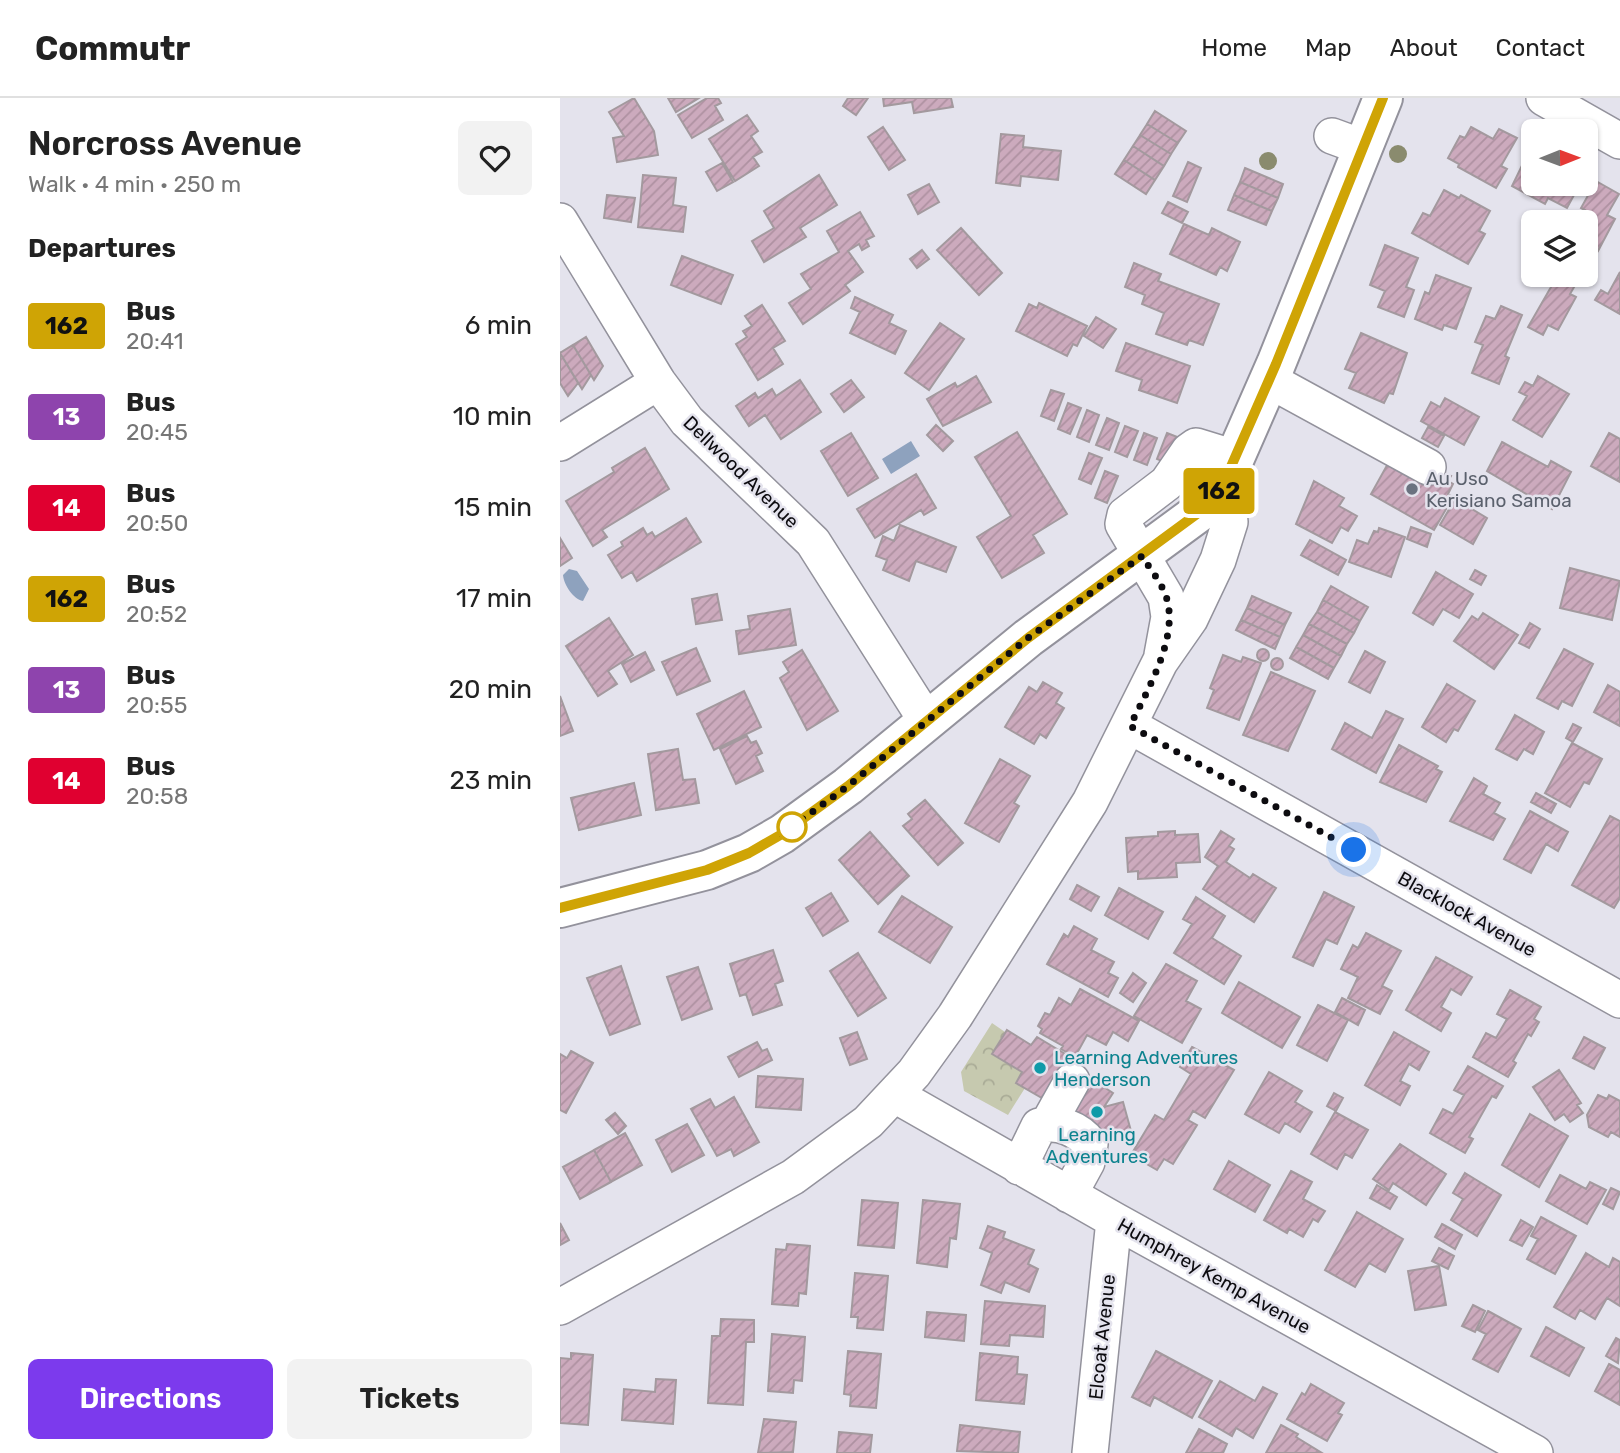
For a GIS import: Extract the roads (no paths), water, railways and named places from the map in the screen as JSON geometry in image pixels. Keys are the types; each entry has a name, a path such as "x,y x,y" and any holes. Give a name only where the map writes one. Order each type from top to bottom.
{"main road":[{"path":"560,908 707,870 749,853 782,834 848,786 1028,638 1205,508 1231,468 1269,380 1347,142 1383,98"}],"street":[{"path":"1544,98 1620,141"},
{"name":"Dellwood Avenue","path":"560,221 658,382 687,421 813,542 926,720"},
{"path":"1269,380 1429,467"},
{"path":"560,443 658,382"},
{"path":"560,1307 793,1177 843,1143 895,1095 955,1016 1090,802 1160,662 1190,619 1217,560 1230,522 1231,468"},
{"path":"1142,556 1161,586 1169,606 1160,662"},
{"name":"Blacklock Avenue","path":"1130,726 1620,1000"},
{"path":"1019,1167 1039,1126 1049,1122 1072,1081"},
{"name":"Humphrey Kemp Avenue","path":"895,1095 1069,1195 1535,1453"},
{"path":"1049,1122 1067,1128 1090,1144 1087,1162 1069,1195"},
{"name":"Elcoat Avenue","path":"1090,1453 1114,1220"}],"water":[{"path":"911,441 920,456 891,474 882,459"},
{"path":"569,569 577,571 589,589 583,601 573,595 565,583 563,575"}],"place":[{"name":"Au Uso Kerisiano Samoa","path":"1412,489"},
{"name":"Learning Adventures Henderson","path":"1040,1068"},
{"name":"Learning Adventures","path":"1097,1112"}]}
